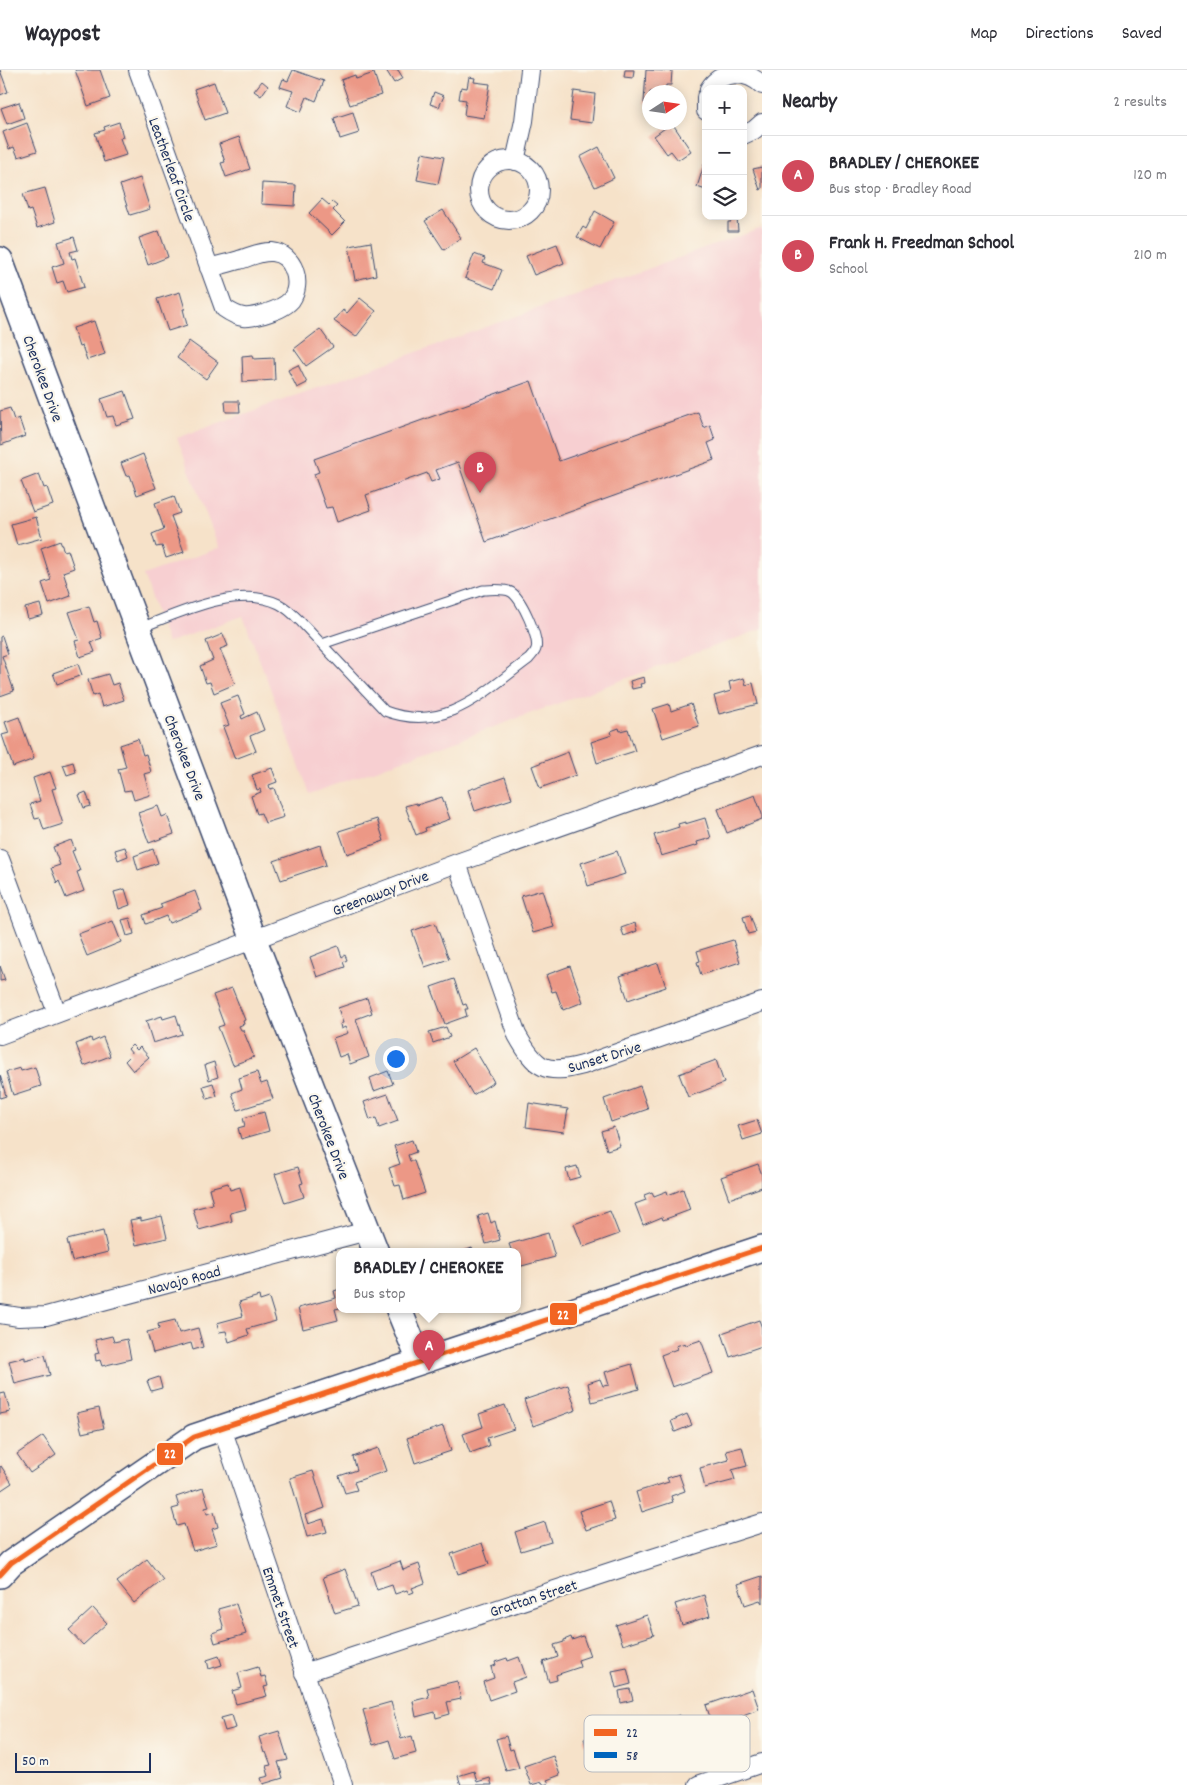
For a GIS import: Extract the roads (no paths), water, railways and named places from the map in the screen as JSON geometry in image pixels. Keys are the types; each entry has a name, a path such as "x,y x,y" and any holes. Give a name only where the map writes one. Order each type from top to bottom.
{"street":[{"name":"Leatherleaf Circle","path":"138,70 209,268 224,308 241,318 258,316 283,306 289,301 295,291 296,279 293,268 285,256 277,252 261,253 209,268"},
{"path":"515,161 524,121 530,70"},
{"path":"712,85 715,80 728,72 740,72 747,74 762,85"},
{"path":"747,133 762,123"},
{"name":"Cherokee Drive","path":"0,260 5,288 137,629 254,940 372,1242"},
{"name":"Greenaway Drive","path":"0,1035 457,863 762,756"},
{"path":"0,859 57,1013"},
{"name":"Sunset Drive","path":"457,863 517,1035 530,1055 544,1067 559,1070 583,1065 762,1002"},
{"name":"Navajo Road","path":"346,1248 372,1242"},
{"path":"0,1574 11,1563 194,1437 762,1248"},
{"name":"Navajo Road","path":"0,1314 19,1317 46,1316 336,1250"},
{"path":"400,1313 420,1361"},
{"name":"Emmet Street","path":"222,1428 342,1785"},
{"name":"Grattan Street","path":"304,1673 762,1523"},
{"path":"750,1767 762,1763"},
{"path":"698,1785 736,1772"}],"lane":[{"path":"137,629 211,602 238,598 272,602 287,609 385,711 401,716 418,718 436,716 467,704 529,659 537,646 535,636 517,597 510,591 495,589 484,590 322,644"}],"place":[{"name":"Frank H. Freedman School","path":"480,493"},
{"name":"BRADLEY / CHEROKEE","path":"429,1371"}]}
